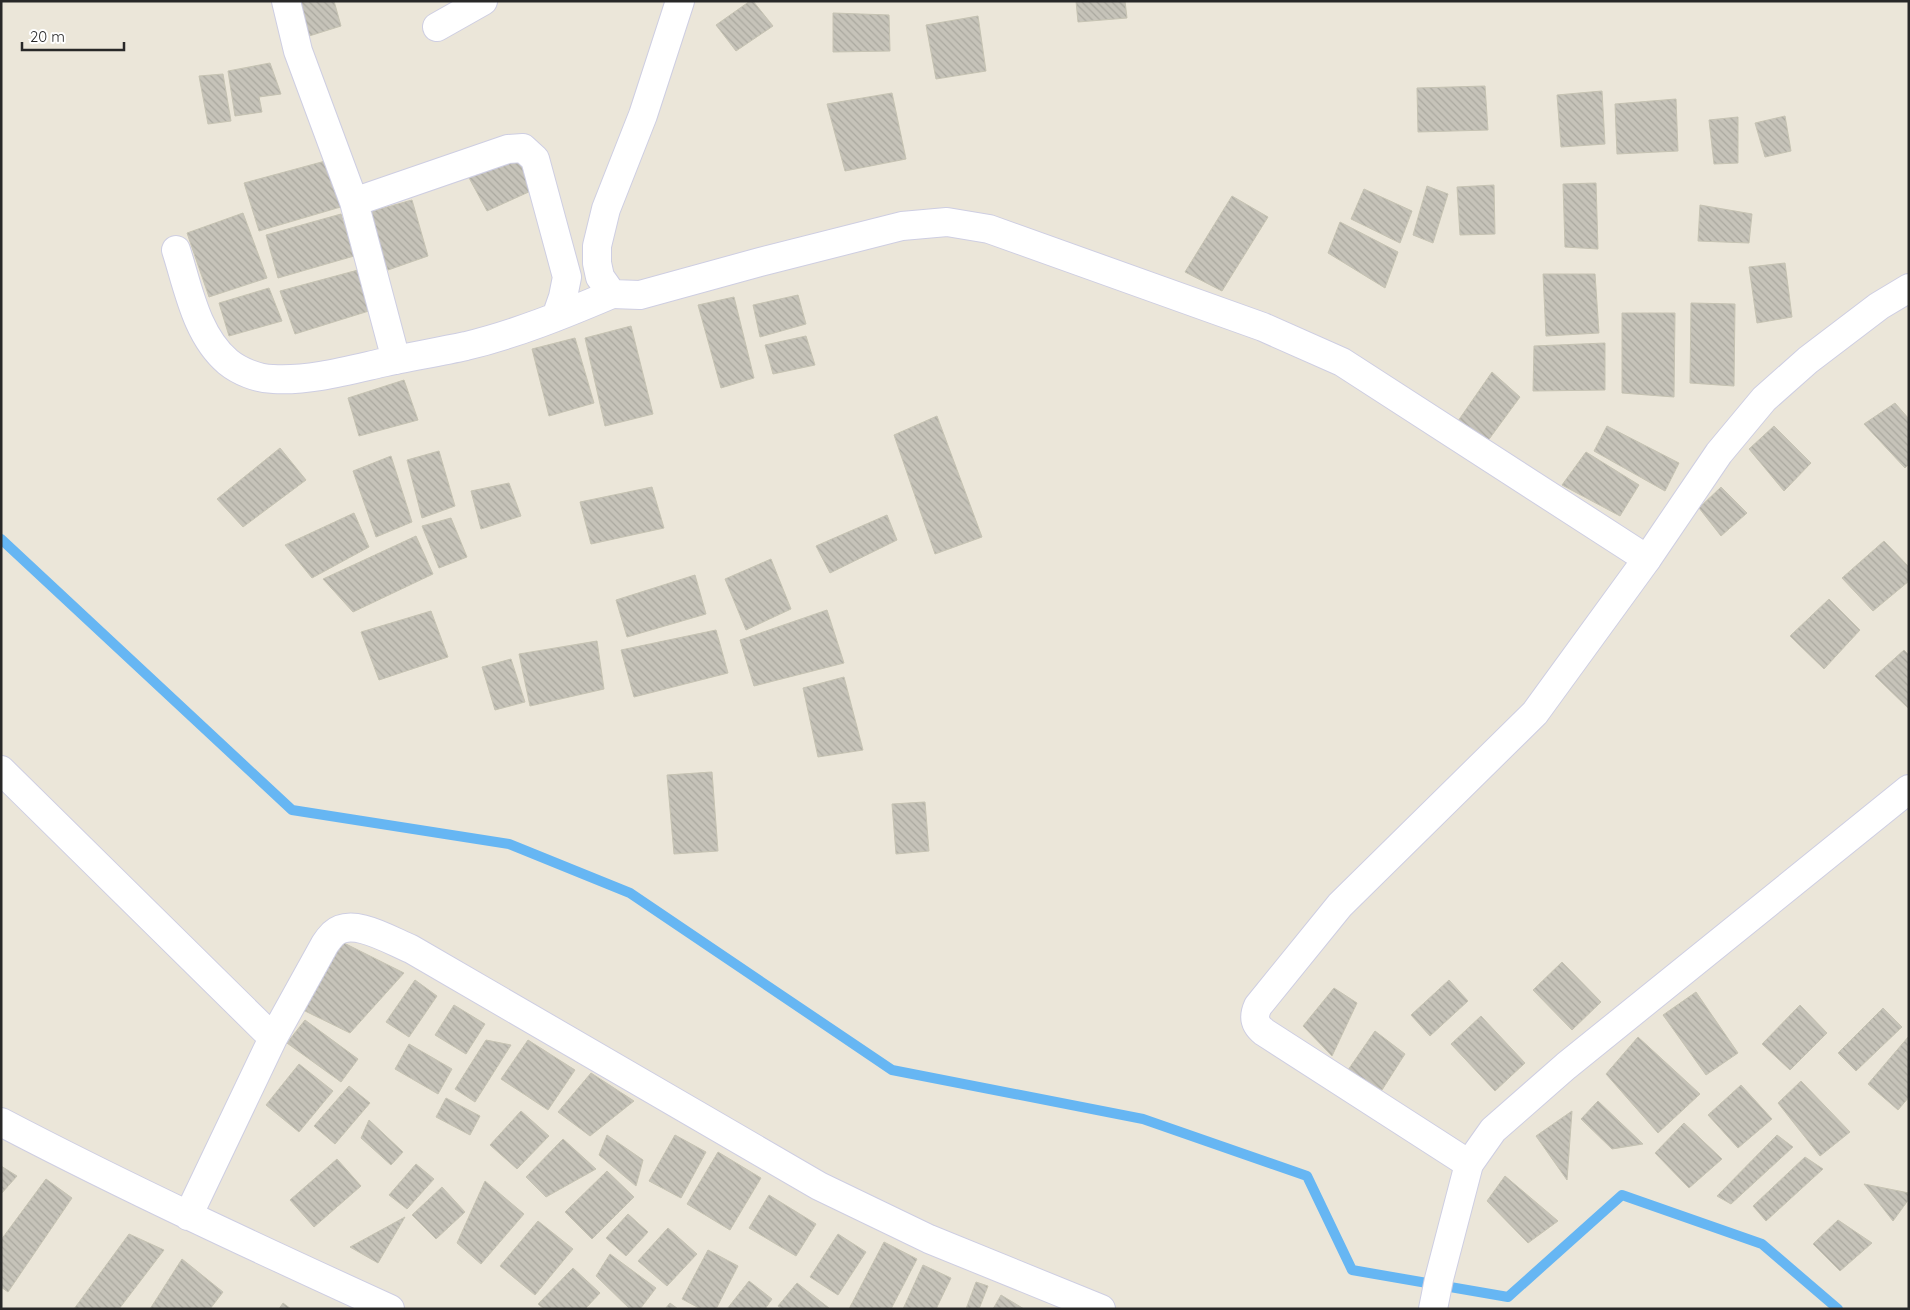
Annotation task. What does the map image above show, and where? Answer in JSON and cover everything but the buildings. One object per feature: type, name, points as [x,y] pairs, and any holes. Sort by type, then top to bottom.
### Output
[{"type":"street","points":[[286,1],[298,52],[354,202],[396,360]]},
{"type":"street","points":[[437,27],[484,1]]},
{"type":"street","points":[[612,294],[600,277],[597,263],[597,246],[606,209],[643,115],[680,1]]},
{"type":"street","points":[[354,202],[508,149],[523,148],[535,159],[567,277],[563,298],[556,317]]},
{"type":"street","points":[[176,250],[200,323],[212,345],[228,362],[250,374],[271,380],[300,378],[467,345],[556,317],[612,294],[640,295],[902,226],[947,222],[989,229],[1263,327],[1342,362],[1647,560]]},
{"type":"street","points":[[1470,1164],[1264,1032],[1255,1021],[1254,1014],[1258,1006],[1340,905],[1535,713],[1647,560],[1719,453],[1764,399],[1808,360],[1879,306],[1909,288]]},
{"type":"street","points":[[1,770],[273,1038]]},
{"type":"street","points":[[1433,1309],[1439,1279],[1470,1164],[1493,1130],[1528,1099],[1909,789]]},
{"type":"street","points":[[188,1216],[273,1038],[325,944],[333,934],[350,928],[367,930],[411,949],[819,1186],[929,1239],[1101,1309]]},
{"type":"street","points":[[1,1122],[188,1216],[390,1309]]},
{"type":"waterway","points":[[1,539],[292,810],[509,844],[630,893],[892,1070],[1143,1119],[1307,1176],[1352,1270],[1508,1297],[1622,1195],[1762,1244],[1838,1309]]}]
